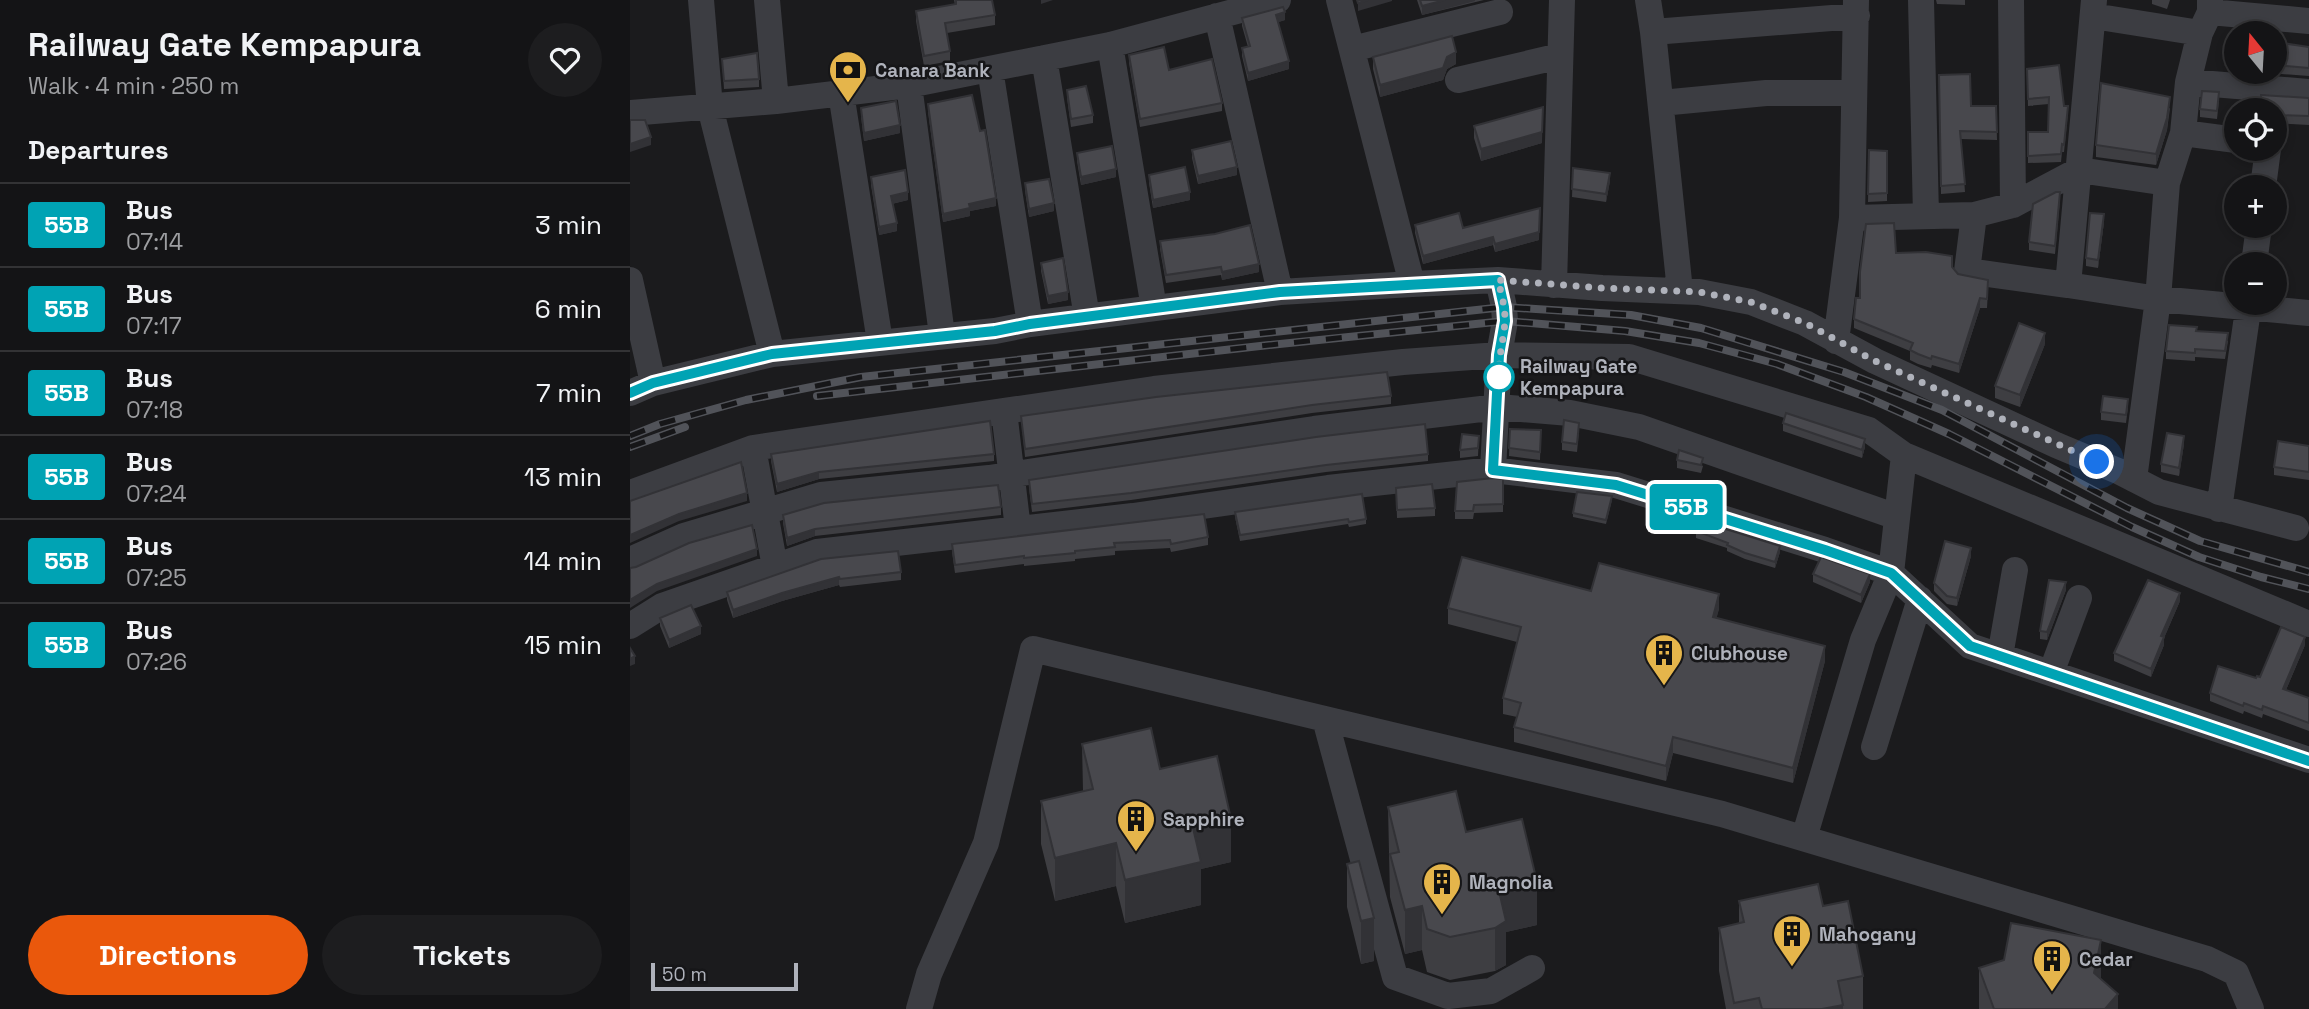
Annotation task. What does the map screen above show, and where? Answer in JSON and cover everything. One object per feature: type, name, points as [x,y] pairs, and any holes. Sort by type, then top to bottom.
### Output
[{"type":"street","points":[[701,0],[710,107],[772,354]]},
{"type":"street","points":[[767,0],[776,101]]},
{"type":"street","points":[[630,113],[776,101],[909,85],[1110,45],[1278,0]]},
{"type":"street","points":[[1339,0],[1412,284]]},
{"type":"street","points":[[1554,285],[1562,0]]},
{"type":"street","points":[[1648,0],[1680,291]]},
{"type":"street","points":[[1921,0],[1926,216]]},
{"type":"street","points":[[2011,0],[2013,205]]},
{"type":"street","points":[[1653,32],[1857,8],[1852,218],[1836,341]]},
{"type":"street","points":[[2068,285],[2093,8],[2309,21]]},
{"type":"street","points":[[1352,49],[1500,12]]},
{"type":"street","points":[[2134,480],[2158,299],[2167,183],[2183,133],[2188,82],[2207,15]]},
{"type":"street","points":[[1217,16],[1280,292]]},
{"type":"street","points":[[1110,45],[1154,308]]},
{"type":"street","points":[[1458,80],[1560,56]]},
{"type":"street","points":[[1044,58],[1087,317]]},
{"type":"street","points":[[990,69],[1030,324]]},
{"type":"street","points":[[2188,82],[2309,92]]},
{"type":"street","points":[[909,85],[942,335]]},
{"type":"street","points":[[841,93],[880,342]]},
{"type":"street","points":[[1661,103],[1766,93],[1853,93]]},
{"type":"street","points":[[2183,133],[2224,138]]},
{"type":"street","points":[[1852,218],[1974,215],[2013,205],[2079,170],[2167,183]]},
{"type":"street","points":[[1974,215],[1967,271],[2158,299],[2224,303]]},
{"type":"street","points":[[630,280],[641,388],[772,354],[995,331],[1030,324],[1280,292],[1498,280],[1699,292],[1751,302],[1805,323],[1836,341],[1930,386],[2159,492],[2296,528]]},
{"type":"street","points":[[1493,470],[1499,355],[1505,321],[1498,280]]},
{"type":"street","points":[[2287,310],[2309,313]]},
{"type":"street","points":[[2218,509],[2247,315]]},
{"type":"street","points":[[630,493],[753,448],[1154,389],[1403,362],[1499,355],[1629,357],[1869,430],[1904,454],[2309,624]]},
{"type":"street","points":[[630,560],[684,536],[821,495],[1012,474],[1314,429],[1498,407],[1570,413],[1639,427],[1897,517]]},
{"type":"street","points":[[1004,411],[1018,529]]},
{"type":"street","points":[[753,448],[775,567]]},
{"type":"street","points":[[1804,838],[1863,640],[1891,573],[1904,454]]},
{"type":"street","points":[[630,625],[662,606],[817,552],[1133,516],[1328,488],[1493,470],[1616,485],[1891,573],[1970,646],[2309,761]]},
{"type":"street","points":[[2000,656],[2015,570]]},
{"type":"street","points":[[2051,673],[2079,598]]},
{"type":"street","points":[[1874,747],[1920,599]]},
{"type":"street","points":[[919,1009],[929,974],[986,843],[1033,649],[1721,814],[1804,838],[2207,959],[2236,973],[2250,1009]]},
{"type":"street","points":[[1325,719],[1395,977],[1448,996],[1491,991],[1532,968]]},
{"type":"building","points":[[956,0],[992,0],[995,15],[945,23],[950,51],[924,56],[916,11],[956,4]]},
{"type":"building","points":[[1420,0],[1445,0],[1422,6]]},
{"type":"building","points":[[1283,7],[1285,12],[1276,15],[1289,61],[1248,73],[1242,48],[1250,46],[1242,18]]},
{"type":"building","points":[[1452,36],[1456,52],[1447,57],[1443,68],[1380,85],[1373,57]]},
{"type":"building","points":[[2287,44],[2309,47],[2309,68],[2287,66]]},
{"type":"building","points":[[1164,47],[1169,70],[1212,59],[1222,103],[1140,119],[1129,55]]},
{"type":"building","points":[[757,53],[759,79],[724,81],[722,59]]},
{"type":"building","points":[[2059,65],[2064,106],[2068,106],[2061,154],[2028,156],[2028,132],[2048,132],[2049,97],[2028,99],[2027,69]]},
{"type":"building","points":[[1970,74],[1971,106],[1996,106],[1997,132],[1960,131],[1965,184],[1941,186],[1939,75]]},
{"type":"building","points":[[2101,83],[2170,97],[2156,154],[2096,145]]},
{"type":"building","points":[[1086,86],[1093,115],[1071,119],[1067,90]]},
{"type":"building","points":[[2202,91],[2219,92],[2217,111],[2200,109]]},
{"type":"building","points":[[972,95],[980,131],[985,130],[996,198],[943,214],[928,104]]},
{"type":"building","points":[[2261,95],[2309,98],[2309,116],[2287,115],[2287,98],[2261,98]]},
{"type":"building","points":[[896,101],[900,125],[864,133],[861,108]]},
{"type":"building","points":[[1543,107],[1542,132],[1481,149],[1474,126]]},
{"type":"building","points":[[630,120],[645,120],[651,137],[630,144]]},
{"type":"building","points":[[1231,141],[1237,167],[1198,176],[1192,150]]},
{"type":"building","points":[[1112,146],[1116,169],[1081,177],[1077,153]]},
{"type":"building","points":[[1869,150],[1887,151],[1887,193],[1868,194]]},
{"type":"building","points":[[1185,167],[1190,192],[1153,200],[1149,175]]},
{"type":"building","points":[[1573,168],[1610,173],[1606,194],[1572,189]]},
{"type":"building","points":[[905,170],[908,192],[891,196],[897,223],[879,227],[871,177]]},
{"type":"building","points":[[1049,179],[1054,203],[1029,209],[1025,183]]},
{"type":"building","points":[[2060,192],[2055,246],[2029,242],[2033,204]]},
{"type":"building","points":[[1540,208],[1539,232],[1495,244],[1493,237],[1423,256],[1415,225],[1459,213],[1463,228]]},
{"type":"building","points":[[2090,213],[2104,214],[2098,260],[2086,258]]},
{"type":"building","points":[[1894,223],[1896,253],[1926,252],[1952,256],[1952,267],[1958,274],[1988,280],[1987,299],[1980,298],[1959,364],[1918,354],[1910,350],[1913,343],[1854,319],[1856,298],[1860,298],[1860,272],[1866,224]]},
{"type":"building","points":[[1250,225],[1259,264],[1222,272],[1221,267],[1166,275],[1160,241],[1215,234]]},
{"type":"building","points":[[1063,258],[1068,292],[1048,296],[1041,263]]},
{"type":"building","points":[[2019,323],[2045,333],[2020,395],[1995,386]]},
{"type":"building","points":[[2169,325],[2197,327],[2196,331],[2228,333],[2225,351],[2166,351]]},
{"type":"building","points":[[1387,372],[1391,396],[1312,405],[1025,449],[1021,416],[1156,397]]},
{"type":"building","points":[[2103,396],[2128,399],[2126,415],[2101,412]]},
{"type":"building","points":[[1786,413],[1865,439],[1862,450],[1783,423]]},
{"type":"building","points":[[1564,420],[1579,423],[1577,444],[1562,442]]},
{"type":"building","points":[[990,421],[994,454],[819,472],[777,484],[771,454]]},
{"type":"building","points":[[1425,424],[1428,454],[1032,504],[1029,480],[1316,437]]},
{"type":"building","points":[[1510,429],[1541,430],[1540,452],[1509,448]]},
{"type":"building","points":[[2167,433],[2184,436],[2179,468],[2161,464]]},
{"type":"building","points":[[1462,434],[1479,436],[1478,448],[1460,450]]},
{"type":"building","points":[[2278,441],[2309,446],[2309,472],[2274,467]]},
{"type":"building","points":[[1679,450],[1703,458],[1701,465],[1677,460]]},
{"type":"building","points":[[741,462],[747,493],[679,514],[630,535],[630,501]]},
{"type":"building","points":[[1503,479],[1503,504],[1474,505],[1473,511],[1455,511],[1457,482]]},
{"type":"building","points":[[1432,484],[1435,508],[1397,510],[1396,488]]},
{"type":"building","points":[[998,485],[1001,507],[815,529],[787,538],[783,515],[824,503]]},
{"type":"building","points":[[1577,492],[1612,496],[1606,520],[1573,513]]},
{"type":"building","points":[[1362,494],[1366,519],[1349,522],[1348,519],[1240,535],[1235,512]]},
{"type":"building","points":[[1204,514],[1208,537],[1171,544],[1170,540],[1114,543],[1115,547],[1075,553],[955,565],[952,544]]},
{"type":"building","points":[[1700,521],[1780,546],[1775,562],[1745,553],[1727,545],[1728,543],[1696,531]]},
{"type":"building","points":[[752,525],[757,549],[657,584],[630,600],[630,568],[689,543]]},
{"type":"building","points":[[1945,541],[1971,548],[1957,598],[1947,596],[1934,583]]},
{"type":"building","points":[[898,551],[901,572],[839,577],[733,610],[727,592],[821,559]]},
{"type":"building","name":"Clubhouse","points":[[1462,557],[1591,591],[1599,563],[1719,594],[1713,617],[1825,646],[1793,768],[1673,737],[1666,766],[1514,727],[1521,703],[1503,698],[1521,627],[1448,608]]},
{"type":"building","points":[[1821,557],[1870,574],[1861,595],[1813,574]]},
{"type":"building","points":[[2049,580],[2066,582],[2047,632],[2040,631]]},
{"type":"building","points":[[2148,580],[2180,593],[2161,636],[2164,637],[2151,669],[2114,653]]},
{"type":"building","points":[[691,605],[701,626],[669,640],[660,618]]},
{"type":"building","points":[[2281,627],[2305,637],[2283,689],[2309,698],[2309,723],[2263,706],[2262,710],[2244,703],[2243,706],[2210,693],[2218,666],[2260,677]]},
{"type":"building","points":[[1151,728],[1160,769],[1217,756],[1231,819],[1193,828],[1201,862],[1125,880],[1116,843],[1055,858],[1041,801],[1093,789],[1082,744]]},
{"type":"building","points":[[1456,791],[1466,832],[1522,819],[1537,882],[1499,891],[1506,921],[1495,928],[1450,937],[1427,929],[1422,906],[1405,910],[1390,854],[1399,852],[1388,807]]},
{"type":"building","points":[[1359,861],[1374,918],[1361,921],[1347,864]]},
{"type":"building","points":[[1818,884],[1823,906],[1848,901],[1863,976],[1838,981],[1843,1005],[1822,1009],[1762,1009],[1759,998],[1734,1003],[1719,928],[1744,922],[1739,901]]},
{"type":"building","points":[[2011,923],[2101,940],[2094,973],[2118,994],[2105,1009],[1994,1009],[1979,968],[2004,960]]},
{"type":"railway","points":[[630,436],[660,424],[746,400],[861,377],[1504,307],[1631,315],[1701,328],[1844,372],[1942,410],[2127,508],[2200,541],[2309,572]]},
{"type":"railway","points":[[817,396],[1505,321],[1625,331],[1699,343],[1777,364],[1866,397],[1949,434],[2132,527],[2199,557],[2309,589]]},
{"type":"railway","points":[[630,447],[685,427]]},
{"type":"bus line","name":"55B","points":[[630,393],[653,383],[772,354],[995,331],[1030,324],[1280,292],[1498,280],[1505,321],[1499,355],[1493,470],[1616,485],[1891,573],[1970,646],[2309,761]]},
{"type":"place","name":"Canara Bank","points":[[848,104]]},
{"type":"place","name":"Railway Gate Kempapura","points":[[1499,377]]},
{"type":"place","name":"Clubhouse","points":[[1664,687]]},
{"type":"place","name":"Sapphire","points":[[1136,853]]},
{"type":"place","name":"Magnolia","points":[[1442,916]]},
{"type":"place","name":"Mahogany","points":[[1792,968]]},
{"type":"place","name":"Cedar","points":[[2052,993]]},
{"type":"route","points":[[1499,377],[1499,355],[1505,321],[1498,280],[1699,292],[1751,302],[1805,323],[1875,361],[2097,462]]}]
